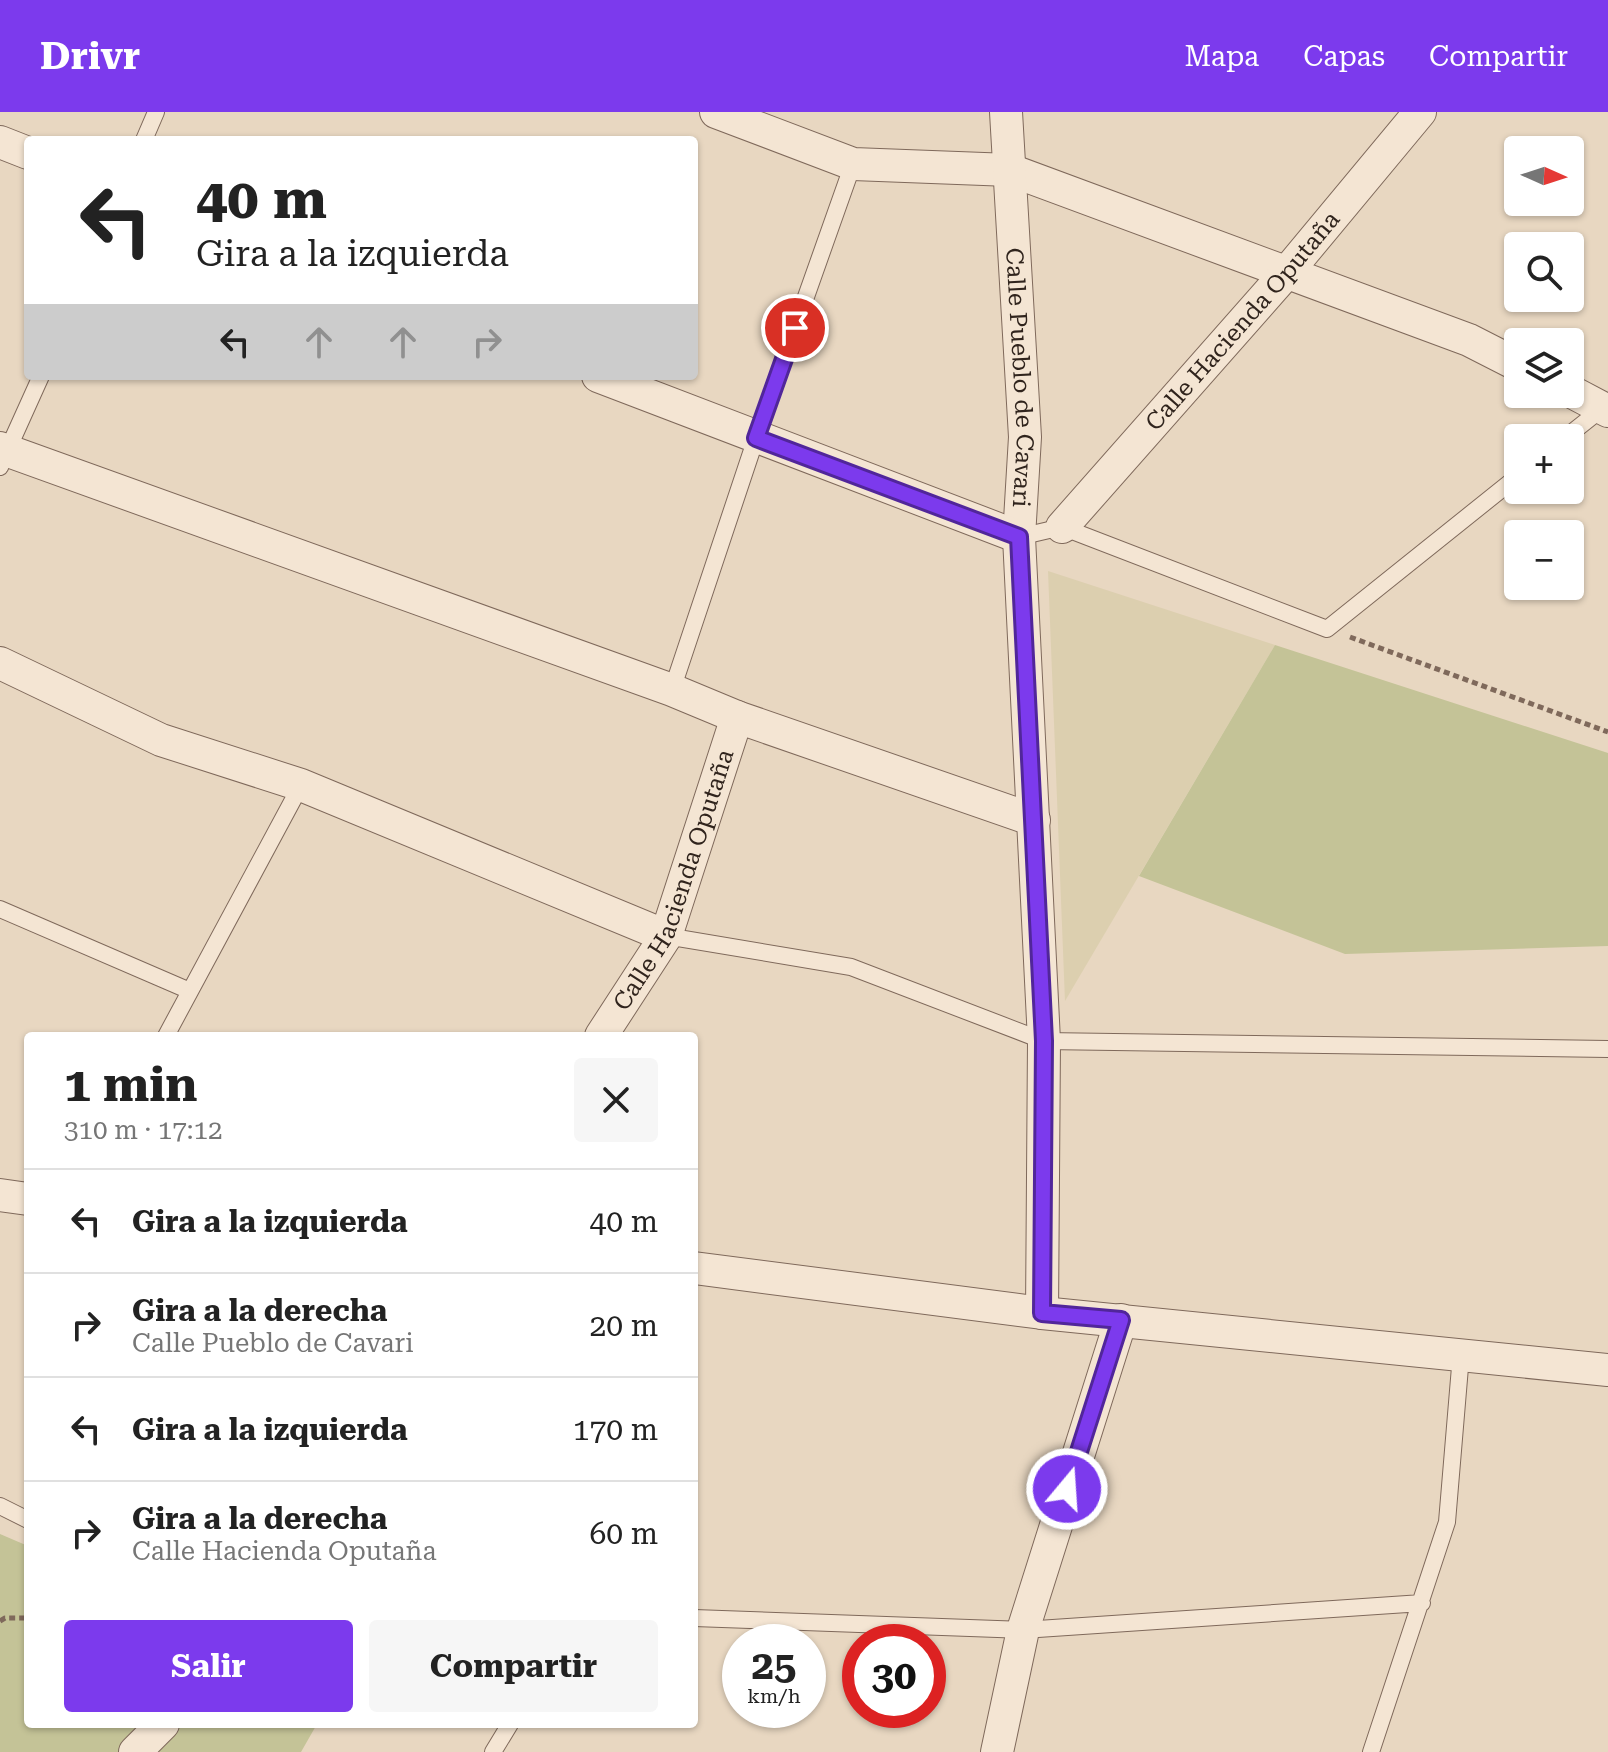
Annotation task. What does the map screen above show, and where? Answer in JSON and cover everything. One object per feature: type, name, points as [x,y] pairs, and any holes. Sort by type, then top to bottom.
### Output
[{"type":"street","points":[[716,112],[853,164],[1010,170],[1469,340],[1504,358]]},
{"type":"street","name":"Calle Pueblo de Cavari","points":[[1006,112],[1025,437],[1019,537],[1044,1041],[1042,1313]]},
{"type":"street","name":"Calle Hacienda Oputaña","points":[[1062,527],[1287,272],[1420,112]]},
{"type":"street","points":[[0,142],[24,151]]},
{"type":"street","points":[[608,380],[1019,537]]},
{"type":"street","points":[[1584,398],[1606,408]]},
{"type":"street","points":[[3,455],[1034,820]]},
{"type":"street","points":[[0,663],[161,740],[301,785],[666,936]]},
{"type":"street","name":"Calle Hacienda Oputaña","points":[[604,1032],[666,936],[737,717]]},
{"type":"street","points":[[0,1195],[24,1198]]},
{"type":"street","points":[[698,1269],[1042,1313],[1608,1370]]},
{"type":"street","points":[[997,1752],[1023,1630],[1121,1320]]},
{"type":"street","points":[[135,1752],[159,1728]]},
{"type":"lane","points":[[146,136],[156,112]]},
{"type":"lane","points":[[672,690],[756,438],[853,164]]},
{"type":"lane","points":[[3,455],[39,380]]},
{"type":"lane","points":[[1584,424],[1606,408]]},
{"type":"lane","points":[[1019,537],[1062,527],[1327,629],[1504,487]]},
{"type":"lane","points":[[168,1032],[301,785]]},
{"type":"lane","points":[[0,909],[190,991]]},
{"type":"lane","points":[[666,936],[851,967],[1044,1041],[1608,1049]]},
{"type":"lane","points":[[1371,1752],[1447,1522],[1461,1355]]},
{"type":"lane","points":[[0,1506],[24,1518]]},
{"type":"lane","points":[[698,1618],[1023,1630],[1422,1603]]},
{"type":"lane","points":[[493,1752],[508,1728]]},
{"type":"path","points":[[1327,629],[1608,732]]},
{"type":"path","points":[[0,1621],[24,1618]]},
{"type":"shaded area","points":[[1048,571],[1275,645],[1065,1001]]},
{"type":"green space","points":[[1275,645],[1608,753],[1608,946],[1345,954],[1139,876]]},
{"type":"green space","points":[[0,1534],[24,1544],[24,1728],[315,1728],[301,1752],[0,1752]]},
{"type":"route","points":[[795,328],[756,438],[1019,537],[1044,1041],[1042,1313],[1121,1320],[1067,1489]]}]
